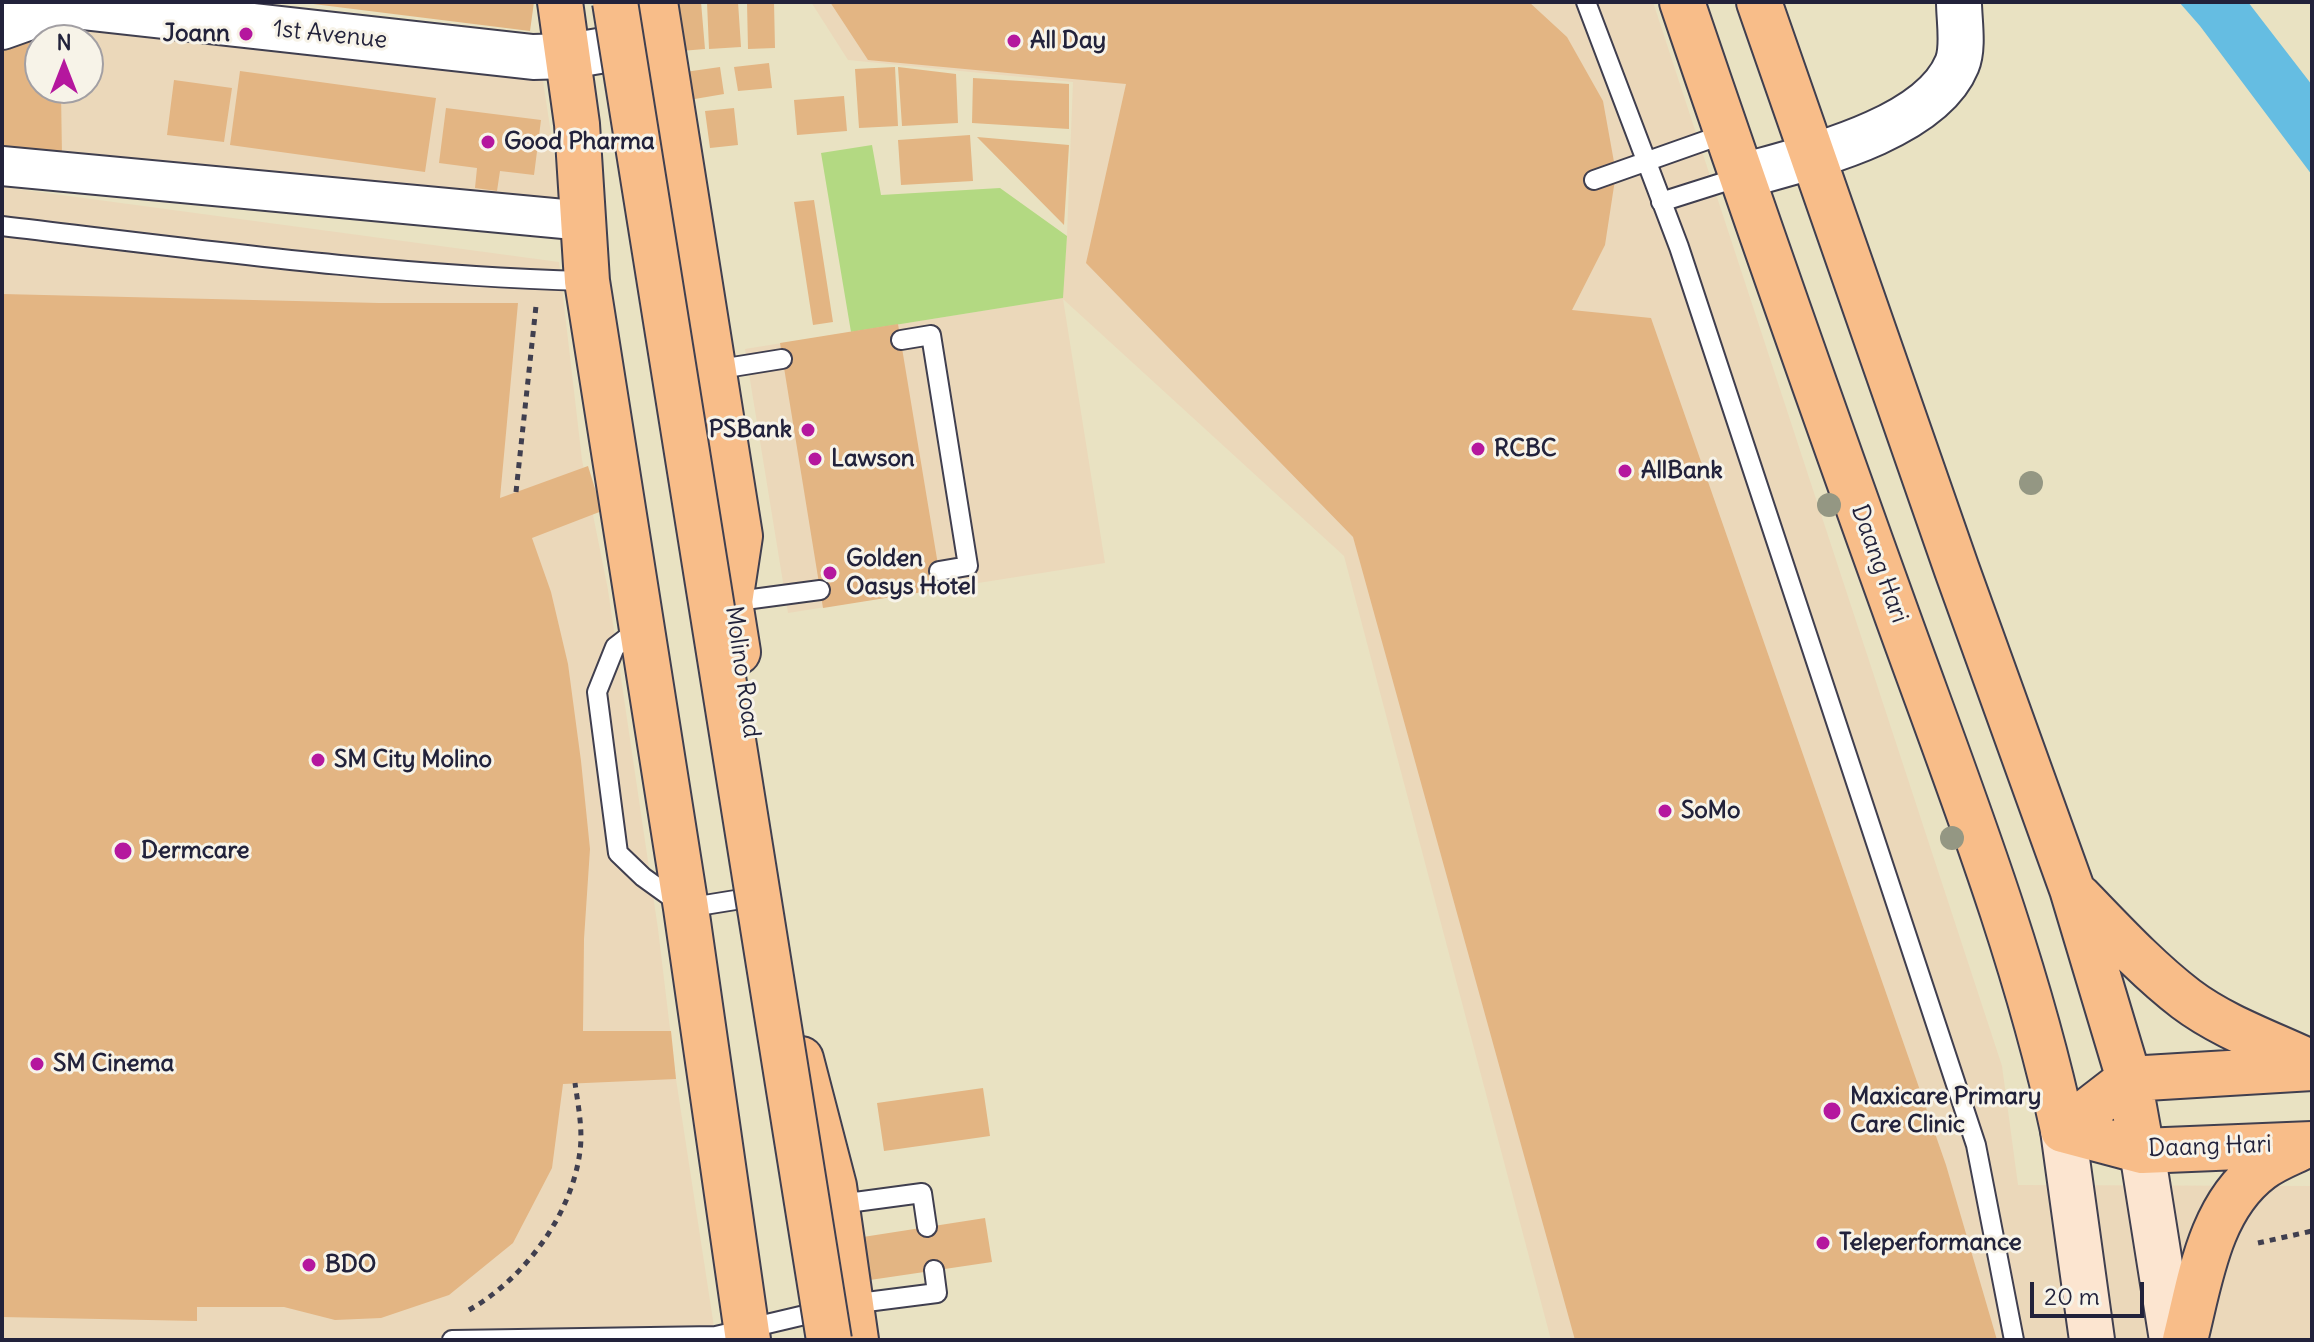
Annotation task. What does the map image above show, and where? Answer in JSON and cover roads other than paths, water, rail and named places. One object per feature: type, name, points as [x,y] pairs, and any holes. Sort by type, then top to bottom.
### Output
[{"type":"main road","points":[[560,2],[569,56],[585,221],[587,281],[643,625],[748,1335]]},
{"type":"main road","name":"Molino Road","points":[[588,2],[801,1340]]},
{"type":"main road","name":"Molino Road","points":[[615,2],[845,1328]]},
{"type":"main road","name":"Daang Hari","points":[[1682,2],[1820,402],[2001,904],[2045,1049],[2063,1130],[2142,1151],[2309,1144]]},
{"type":"main road","points":[[1759,2],[2072,889],[2129,1079],[2172,1340]]},
{"type":"main road","name":"Molino Road","points":[[658,21],[740,536],[730,602],[802,1066],[834,1186],[845,1328]]},
{"type":"main road","points":[[2072,889],[2136,956],[2187,1000],[2312,1066]]},
{"type":"main road","points":[[2092,1340],[2063,1130],[2129,1079],[2312,1066]]},
{"type":"main road","points":[[2185,1340],[2211,1238],[2236,1195],[2261,1169],[2309,1144]]},
{"type":"street","points":[[1743,176],[1813,156],[1876,132],[1929,103],[1948,83],[1959,60],[1959,2]]},
{"type":"street","name":"1st Avenue","points":[[2,27],[64,5],[533,57],[569,56],[658,21]]},
{"type":"street","points":[[1727,133],[1813,156]]},
{"type":"street","points":[[2,166],[585,221]]},
{"type":"lane","points":[[1586,2],[1679,247],[1976,1145],[2014,1340]]},
{"type":"lane","points":[[1594,180],[1727,133]]},
{"type":"lane","points":[[1661,202],[1743,176]]},
{"type":"lane","points":[[2,226],[330,264],[587,281]]},
{"type":"lane","points":[[901,340],[931,335],[968,566],[939,571]]},
{"type":"lane","points":[[712,370],[782,359]]},
{"type":"lane","points":[[730,602],[820,590]]},
{"type":"lane","points":[[643,625],[615,647],[597,692],[618,853],[643,877],[686,908],[774,894]]},
{"type":"lane","points":[[834,1186],[855,1202],[922,1193],[927,1227]]},
{"type":"lane","points":[[452,1340],[716,1336],[845,1328],[937,1293],[934,1270]]},
{"type":"water","points":[[2179,2],[2248,2],[2312,85],[2312,175],[2200,26]]},
{"type":"place","name":"Joann","points":[[246,34]]},
{"type":"place","name":"All Day","points":[[1014,41]]},
{"type":"place","name":"Good Pharma","points":[[488,142]]},
{"type":"place","name":"PSBank","points":[[808,430]]},
{"type":"place","name":"RCBC","points":[[1478,449]]},
{"type":"place","name":"Lawson","points":[[815,459]]},
{"type":"place","name":"AllBank","points":[[1625,471]]},
{"type":"place","name":"Golden Oasys Hotel","points":[[830,573]]},
{"type":"place","name":"SM City Molino","points":[[318,760]]},
{"type":"place","name":"SoMo","points":[[1665,811]]},
{"type":"place","name":"Dermcare","points":[[123,851]]},
{"type":"place","name":"SM Cinema","points":[[37,1064]]},
{"type":"place","name":"Maxicare Primary Care Clinic","points":[[1832,1111]]},
{"type":"place","name":"Teleperformance","points":[[1823,1243]]},
{"type":"place","name":"BDO","points":[[309,1265]]}]
